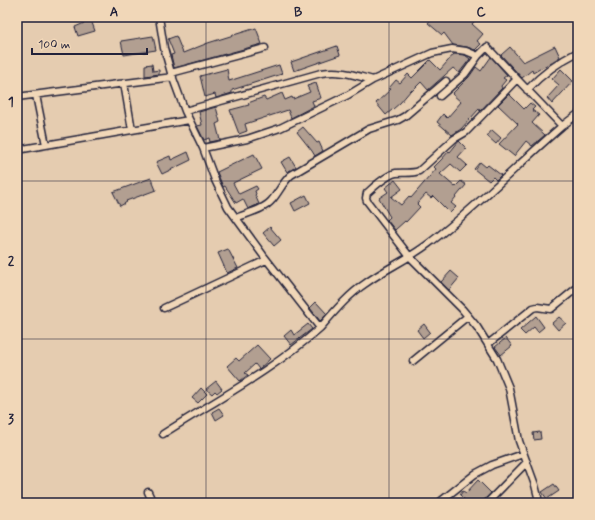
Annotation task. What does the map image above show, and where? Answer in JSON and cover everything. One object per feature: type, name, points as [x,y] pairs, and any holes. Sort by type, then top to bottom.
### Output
[{"type":"street","points":[[159,17],[164,48],[172,75],[215,180],[228,207],[266,260],[320,328]]},
{"type":"street","points":[[17,97],[172,75],[265,48]]},
{"type":"street","points":[[440,96],[465,74],[478,56],[487,48],[562,126]]},
{"type":"street","points":[[203,148],[247,139],[280,128],[348,95],[373,80],[432,53],[452,49],[466,51],[478,56]]},
{"type":"street","points":[[527,90],[541,75],[553,66],[578,52]]},
{"type":"street","points":[[186,111],[321,73],[335,71],[349,73],[373,80]]},
{"type":"street","points":[[518,79],[466,132],[454,139],[419,171],[414,173],[398,173],[391,175],[367,193],[366,198],[410,258],[468,316],[498,359],[509,388],[519,441],[536,485],[538,503]]},
{"type":"street","points":[[236,218],[264,207],[271,201],[285,180],[291,175],[369,129],[401,118],[446,81]]},
{"type":"street","points":[[124,83],[132,130]]},
{"type":"street","points":[[36,95],[46,145]]},
{"type":"street","points":[[163,434],[279,361],[299,346],[320,328],[342,303],[364,284],[385,270],[410,258],[453,225],[526,157],[578,114]]},
{"type":"street","points":[[17,150],[190,120]]},
{"type":"street","points":[[164,308],[266,260]]},
{"type":"street","points":[[488,344],[533,308],[537,307],[551,309],[578,287]]},
{"type":"street","points":[[413,361],[468,316]]},
{"type":"street","points":[[441,501],[475,474],[492,465],[523,454]]},
{"type":"street","points":[[487,503],[527,462]]},
{"type":"street","points":[[148,492],[153,503]]},
{"type":"building","points":[[433,17],[478,17],[472,24],[483,34],[477,41],[481,44],[475,50],[453,45],[444,33],[442,35],[428,23]]},
{"type":"building","points":[[91,20],[95,31],[78,36],[75,27]]},
{"type":"building","points":[[256,28],[262,44],[174,68],[171,55],[174,54],[168,39],[176,36],[183,53],[208,43]]},
{"type":"building","points":[[153,36],[156,50],[124,55],[121,41]]},
{"type":"building","points":[[337,46],[340,55],[294,71],[291,62]]},
{"type":"building","points":[[555,46],[560,57],[533,73],[532,70],[522,78],[501,55],[510,47],[523,62]]},
{"type":"building","points":[[454,54],[465,55],[470,59],[459,73],[453,68],[428,90],[421,82],[386,115],[376,103],[391,89],[389,88],[396,80],[400,83],[408,74],[412,78],[430,60],[440,70]]},
{"type":"building","points":[[491,57],[507,75],[503,78],[506,80],[501,86],[502,88],[480,111],[479,109],[461,129],[452,135],[437,122],[443,114],[447,118],[461,102],[452,94],[469,77],[476,67],[481,71]]},
{"type":"building","points":[[152,64],[153,71],[159,70],[159,74],[145,76],[145,65]]},
{"type":"building","points":[[279,65],[282,74],[232,90],[232,93],[216,98],[215,94],[205,97],[200,76],[227,69],[229,81]]},
{"type":"building","points":[[561,69],[573,81],[552,104],[547,98],[559,85],[552,79]]},
{"type":"building","points":[[316,83],[321,98],[312,101],[314,106],[291,118],[288,110],[245,124],[247,131],[239,134],[230,110],[249,105],[248,103],[264,97],[266,100],[282,93],[285,100],[292,97],[293,99],[310,92],[307,86]]},
{"type":"building","points":[[509,94],[524,109],[530,103],[535,107],[532,110],[539,115],[532,123],[545,135],[532,146],[526,141],[514,156],[499,144],[518,124],[498,105]]},
{"type":"building","points":[[216,107],[220,122],[216,124],[220,140],[210,142],[209,138],[204,140],[197,126],[202,125],[199,112]]},
{"type":"building","points":[[303,127],[317,143],[319,142],[323,151],[315,156],[297,132]]},
{"type":"building","points":[[492,130],[501,138],[496,144],[487,136]]},
{"type":"building","points":[[459,141],[466,148],[458,157],[467,165],[460,172],[451,164],[440,174],[455,187],[461,181],[466,185],[451,203],[456,207],[450,213],[433,196],[431,198],[426,194],[417,204],[420,207],[406,222],[405,221],[395,230],[387,220],[390,217],[379,198],[388,192],[385,188],[395,180],[402,189],[391,197],[401,205],[409,196],[411,198],[436,169],[434,167]]},
{"type":"building","points":[[188,152],[191,160],[162,174],[156,162],[170,156],[171,160]]},
{"type":"building","points":[[254,154],[262,169],[233,183],[239,194],[256,186],[258,189],[255,191],[255,195],[259,204],[248,209],[243,199],[236,203],[225,186],[223,187],[217,172]]},
{"type":"building","points":[[290,157],[296,167],[287,172],[281,162]]},
{"type":"building","points":[[480,162],[486,167],[488,165],[501,175],[496,180],[493,177],[489,181],[474,169]]},
{"type":"building","points":[[151,178],[156,190],[126,201],[127,202],[120,206],[113,192]]},
{"type":"building","points":[[306,195],[310,203],[295,211],[291,203]]},
{"type":"building","points":[[270,227],[281,240],[274,246],[263,233]]},
{"type":"building","points":[[228,249],[238,268],[227,273],[218,253]]},
{"type":"building","points":[[451,271],[459,278],[449,290],[441,282]]},
{"type":"building","points":[[316,302],[327,314],[320,321],[310,308]]},
{"type":"building","points":[[536,316],[544,327],[538,332],[534,327],[525,335],[520,330]]},
{"type":"building","points":[[559,317],[566,323],[558,330],[552,323]]},
{"type":"building","points":[[308,324],[312,329],[291,345],[284,336],[291,330],[294,335]]},
{"type":"building","points":[[424,324],[430,332],[423,338],[417,330]]},
{"type":"building","points":[[506,338],[512,346],[501,355],[495,347]]},
{"type":"building","points":[[257,345],[270,359],[259,369],[255,364],[245,373],[248,375],[240,381],[227,366],[236,358],[239,361]]},
{"type":"building","points":[[216,381],[222,389],[217,393],[215,391],[212,394],[206,389]]},
{"type":"building","points":[[201,388],[207,394],[198,403],[192,398]]},
{"type":"building","points":[[219,408],[224,415],[216,420],[212,412]]},
{"type":"building","points":[[540,432],[541,439],[534,440],[533,433]]},
{"type":"building","points":[[478,480],[491,493],[483,503],[468,503],[460,495],[463,491],[466,493]]},
{"type":"building","points":[[554,484],[559,491],[547,499],[542,492]]}]
